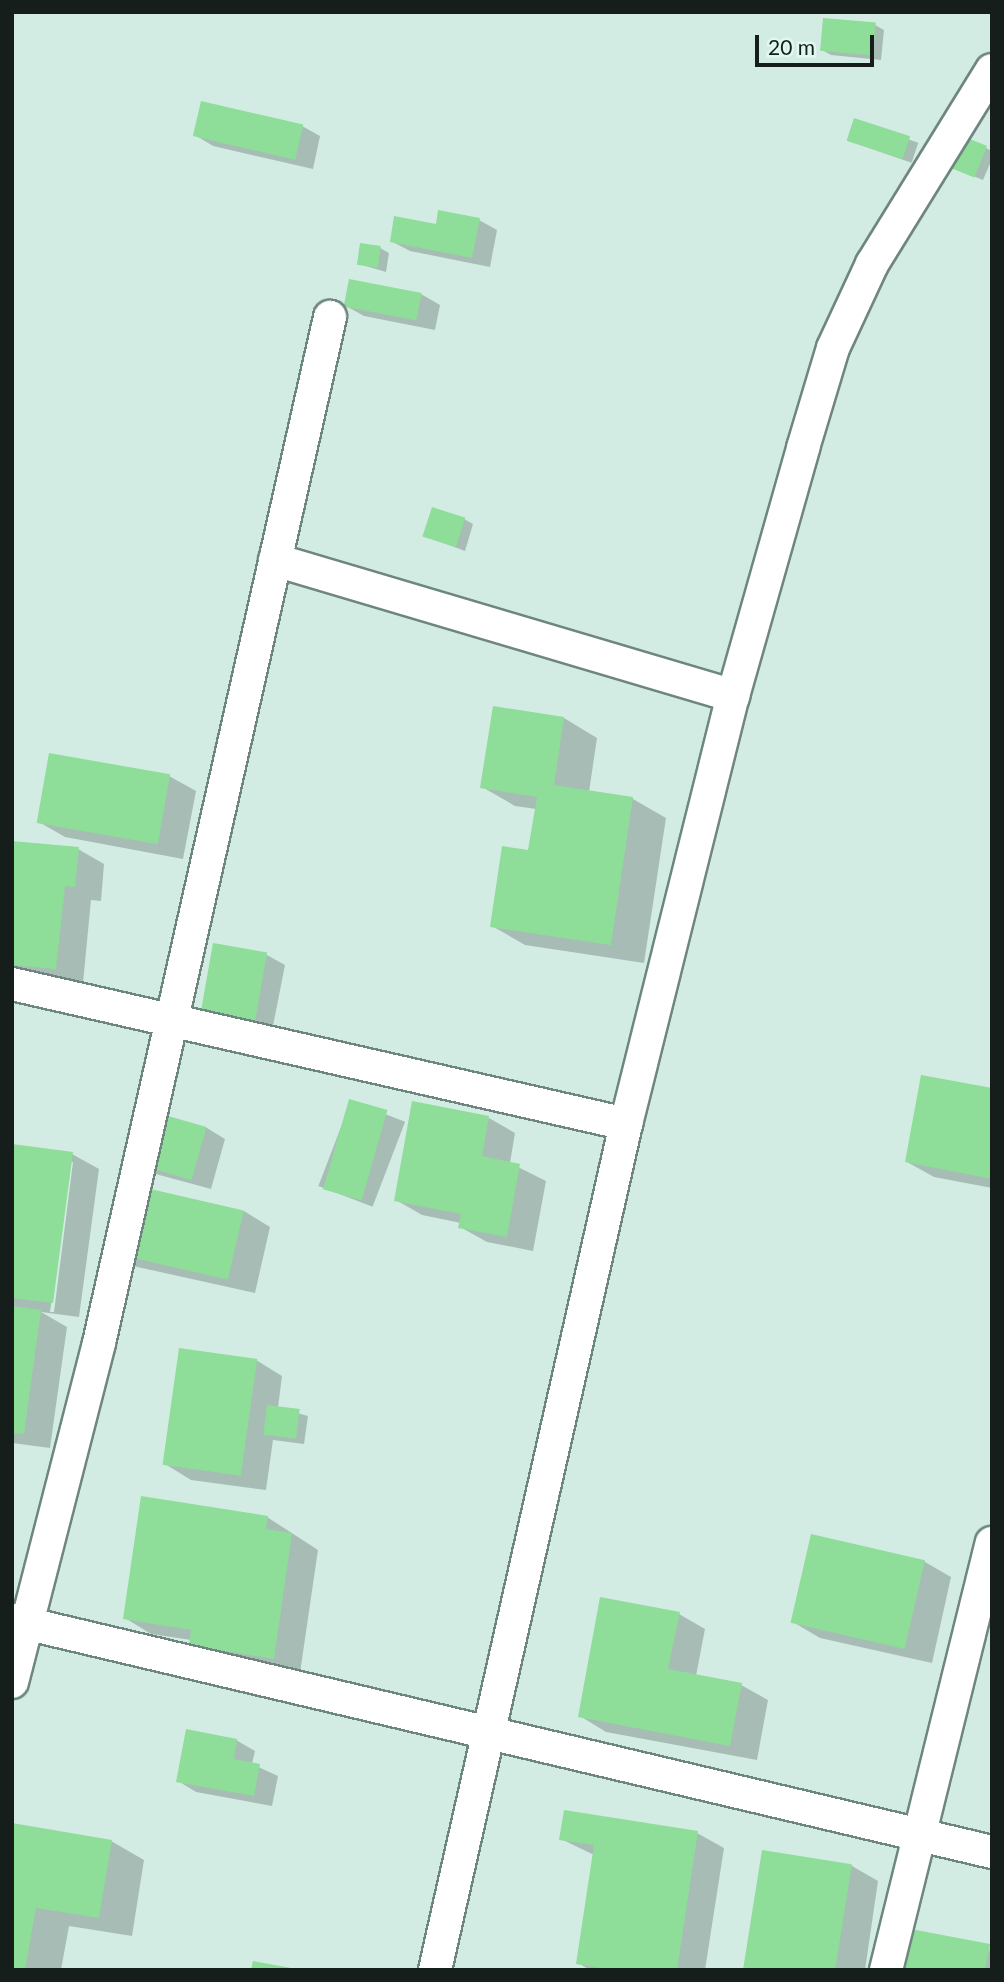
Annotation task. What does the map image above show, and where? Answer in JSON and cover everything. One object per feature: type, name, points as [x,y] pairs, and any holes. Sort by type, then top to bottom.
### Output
[{"type":"street","points":[[435,1970],[626,1124],[733,696],[833,348],[872,264],[992,69]]},
{"type":"street","points":[[12,1682],[20,1622],[99,1343],[330,317]]},
{"type":"street","points":[[275,560],[733,696]]},
{"type":"street","points":[[12,984],[173,1018],[626,1124]]},
{"type":"street","points":[[886,1970],[992,1543]]},
{"type":"street","points":[[20,1622],[992,1852]]},
{"type":"building","points":[[823,18],[876,23],[873,55],[820,51]]},
{"type":"building","points":[[201,101],[303,125],[295,160],[193,136]]},
{"type":"building","points":[[854,118],[910,136],[903,159],[847,141]]},
{"type":"building","points":[[950,131],[987,146],[974,178],[937,163]]},
{"type":"building","points":[[438,210],[480,218],[472,258],[390,242],[394,216],[436,224]]},
{"type":"building","points":[[360,243],[381,246],[378,268],[357,265]]},
{"type":"building","points":[[349,279],[422,293],[416,321],[344,306]]},
{"type":"building","points":[[432,507],[465,518],[456,547],[422,536]]},
{"type":"building","points":[[493,706],[564,717],[554,785],[633,797],[611,945],[490,927],[502,846],[528,850],[537,797],[480,788]]},
{"type":"building","points":[[49,753],[170,774],[158,844],[37,823]]},
{"type":"building","points":[[12,841],[79,847],[75,887],[65,886],[56,969],[12,965]]},
{"type":"building","points":[[213,943],[267,953],[254,1026],[200,1017]]},
{"type":"building","points":[[921,1075],[992,1088],[992,1179],[905,1162]]},
{"type":"building","points":[[349,1099],[387,1110],[362,1200],[323,1189]]},
{"type":"building","points":[[412,1101],[489,1116],[482,1156],[520,1164],[507,1237],[458,1228],[461,1214],[394,1201]]},
{"type":"building","points":[[147,1110],[207,1127],[191,1180],[132,1163]]},
{"type":"building","points":[[12,1144],[73,1152],[53,1303],[12,1298]]},
{"type":"building","points":[[120,1182],[244,1211],[228,1280],[104,1251]]},
{"type":"building","points":[[12,1306],[41,1310],[24,1434],[12,1433]]},
{"type":"building","points":[[179,1348],[257,1359],[241,1476],[163,1465]]},
{"type":"building","points":[[267,1405],[300,1409],[296,1439],[263,1435]]},
{"type":"building","points":[[141,1496],[268,1516],[266,1529],[292,1533],[274,1659],[189,1645],[191,1630],[123,1619]]},
{"type":"building","points":[[811,1534],[925,1560],[905,1649],[791,1623]]},
{"type":"building","points":[[600,1597],[680,1612],[668,1669],[742,1683],[730,1746],[578,1717]]},
{"type":"building","points":[[186,1729],[237,1739],[234,1759],[260,1764],[254,1796],[176,1782]]},
{"type":"building","points":[[564,1810],[698,1831],[677,1970],[615,1970],[576,1964],[594,1845],[559,1840]]},
{"type":"building","points":[[12,1823],[112,1840],[99,1918],[36,1908],[25,1970],[12,1970]]},
{"type":"building","points":[[762,1850],[852,1864],[835,1970],[743,1970]]},
{"type":"building","points":[[900,1927],[990,1944],[985,1970],[902,1970]]},
{"type":"building","points":[[253,1961],[291,1968],[291,1970],[251,1970]]}]
